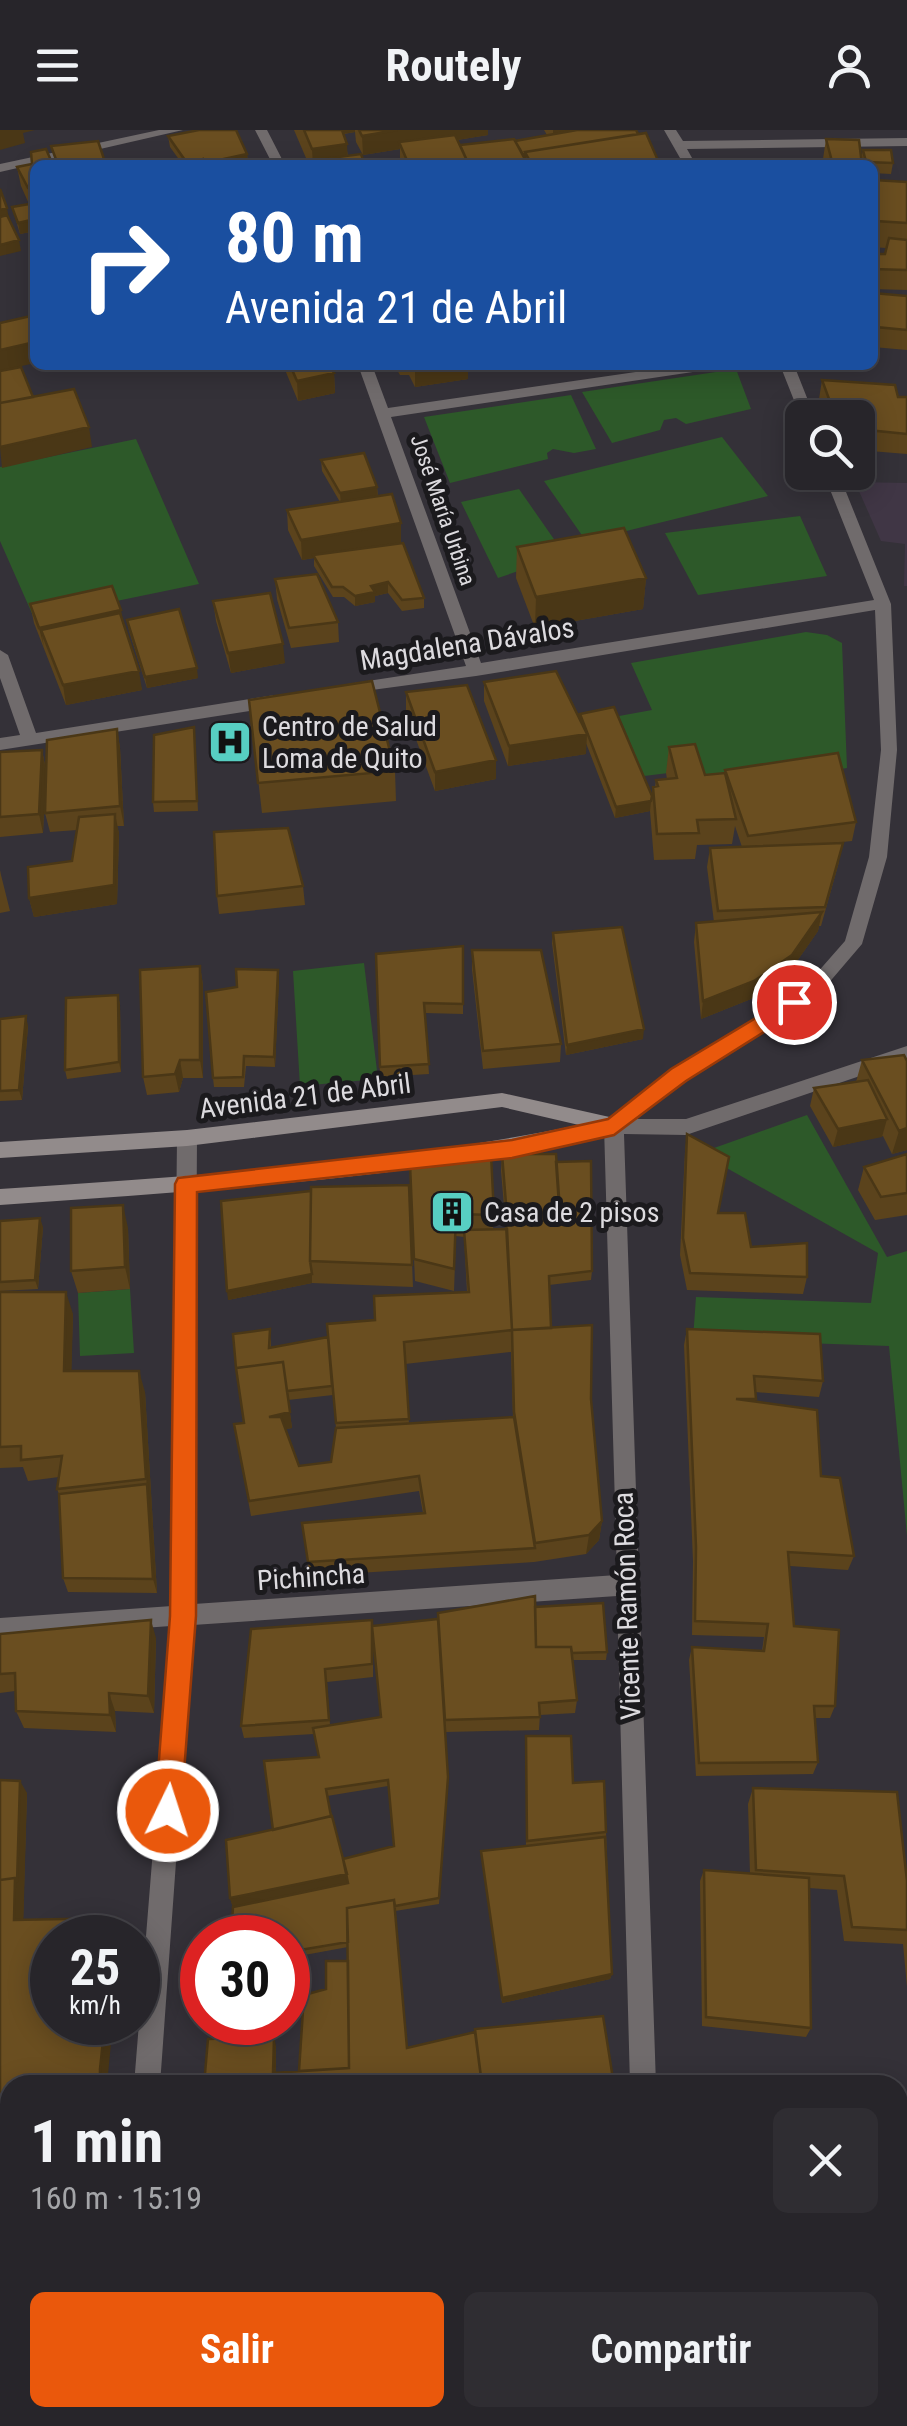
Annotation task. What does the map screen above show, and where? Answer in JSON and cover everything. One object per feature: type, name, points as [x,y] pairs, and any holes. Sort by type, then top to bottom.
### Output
[{"type":"main road","name":"Avenida 21 de Abril","points":[[0,1150],[187,1138],[502,1100],[614,1126]]},
{"type":"main road","name":"Avenida 21 de Abril","points":[[0,1197],[186,1184],[512,1149],[614,1126]]},
{"type":"street","points":[[37,160],[177,130]]},
{"type":"street","points":[[261,130],[277,160]]},
{"type":"street","points":[[670,130],[688,160]]},
{"type":"street","points":[[680,145],[907,142]]},
{"type":"street","points":[[0,168],[30,162]]},
{"type":"street","name":"José María Urbina","points":[[367,370],[476,670]]},
{"type":"street","points":[[385,412],[678,370]]},
{"type":"street","points":[[789,370],[801,400]]},
{"type":"street","points":[[614,1126],[679,1075],[788,1008],[815,987],[853,944],[878,857],[889,750],[883,604],[837,490]]},
{"type":"street","name":"Magdalena Dávalos","points":[[320,694],[883,604]]},
{"type":"street","points":[[0,655],[30,739]]},
{"type":"street","points":[[0,744],[301,698]]},
{"type":"street","name":"Avenida 21 de Abril","points":[[614,1126],[686,1127],[907,1053]]},
{"type":"street","name":"Vicente Ramón Roca","points":[[614,1126],[643,2075]]},
{"type":"street","points":[[148,2075],[183,1616],[187,1138]]},
{"type":"street","name":"Pichincha","points":[[0,1628],[625,1585]]},
{"type":"shaded area","points":[[875,482],[907,483],[907,586],[905,544],[881,541],[859,490],[875,490]]},
{"type":"green space","points":[[736,370],[751,409],[686,424],[676,418],[664,420],[660,430],[612,443],[582,392]]},
{"type":"green space","points":[[571,395],[596,449],[574,453],[553,449],[547,453],[548,459],[450,483],[424,417]]},
{"type":"green space","points":[[722,437],[768,496],[586,541],[544,481]]},
{"type":"green space","points":[[136,439],[199,584],[34,618],[0,541],[0,467]]},
{"type":"green space","points":[[519,489],[565,555],[498,578],[461,502]]},
{"type":"green space","points":[[800,516],[827,576],[698,595],[665,533]]},
{"type":"green space","points":[[806,632],[827,635],[842,643],[847,768],[704,791],[701,769],[644,776],[619,716],[652,710],[631,663]]},
{"type":"green space","points":[[364,963],[378,1079],[300,1086],[293,971]]},
{"type":"green space","points":[[807,1115],[887,1257],[907,1251],[907,1536],[889,1346],[693,1339],[696,1297],[871,1303],[878,1253],[700,1153]]},
{"type":"green space","points":[[130,1289],[134,1353],[80,1356],[78,1293]]},
{"type":"building","points":[[199,130],[236,130],[247,154],[219,160],[185,160],[168,136]]},
{"type":"building","points":[[304,130],[342,130],[347,144],[312,149]]},
{"type":"building","points":[[359,130],[397,130],[362,136]]},
{"type":"building","points":[[577,130],[636,130],[638,134],[525,152],[525,158],[515,141]]},
{"type":"building","points":[[646,133],[658,160],[529,160],[525,152]]},
{"type":"building","points":[[455,135],[467,160],[407,160],[399,142]]},
{"type":"building","points":[[514,139],[525,160],[467,160],[460,145]]},
{"type":"building","points":[[826,139],[859,140],[861,160],[832,160]]},
{"type":"building","points":[[98,141],[104,160],[56,160],[51,146]]},
{"type":"building","points":[[46,149],[51,160],[32,160],[31,152]]},
{"type":"building","points":[[863,150],[891,150],[893,163],[878,160],[866,160]]},
{"type":"building","points":[[361,154],[363,160],[315,160]]},
{"type":"building","points":[[30,164],[30,188],[28,188],[17,167]]},
{"type":"building","points":[[878,180],[907,182],[907,223],[878,221]]},
{"type":"building","points":[[0,189],[7,208],[0,210]]},
{"type":"building","points":[[30,204],[30,220],[18,223],[12,207]]},
{"type":"building","points":[[7,215],[19,240],[0,245],[0,217]]},
{"type":"building","points":[[889,238],[907,240],[907,270],[878,269],[878,254],[885,254]]},
{"type":"building","points":[[878,293],[907,296],[907,330],[878,327]]},
{"type":"building","points":[[30,316],[30,343],[0,350],[0,323]]},
{"type":"building","points":[[21,367],[33,397],[0,403],[0,371]]},
{"type":"building","points":[[292,370],[334,373],[297,381]]},
{"type":"building","points":[[822,380],[895,385],[898,397],[907,397],[907,434],[875,431],[875,400],[829,400]]},
{"type":"building","points":[[74,389],[89,427],[0,447],[0,403]]},
{"type":"building","points":[[364,453],[377,487],[340,493],[321,460]]},
{"type":"building","points":[[392,494],[401,523],[301,540],[287,510]]},
{"type":"building","points":[[624,528],[646,578],[536,597],[517,547]]},
{"type":"building","points":[[403,543],[424,598],[402,600],[388,582],[371,586],[375,592],[355,596],[343,587],[332,587],[313,555]]},
{"type":"building","points":[[317,574],[338,622],[289,628],[275,579]]},
{"type":"building","points":[[112,586],[121,610],[39,628],[30,604]]},
{"type":"building","points":[[270,593],[283,644],[228,653],[213,601]]},
{"type":"building","points":[[179,609],[197,668],[145,677],[127,620]]},
{"type":"building","points":[[120,613],[139,671],[63,685],[41,630]]},
{"type":"building","points":[[556,671],[587,734],[509,746],[484,682]]},
{"type":"building","points":[[372,681],[395,771],[258,783],[249,700]]},
{"type":"building","points":[[467,685],[496,760],[435,772],[406,692]]},
{"type":"building","points":[[614,707],[651,801],[616,807],[580,714]]},
{"type":"building","points":[[194,727],[197,801],[153,802],[154,735]]},
{"type":"building","points":[[117,729],[120,806],[45,813],[47,740]]},
{"type":"building","points":[[695,744],[705,775],[725,773],[736,819],[697,820],[699,833],[657,834],[653,787],[658,786],[656,780],[677,778],[669,747]]},
{"type":"building","points":[[42,750],[39,814],[0,817],[0,752]]},
{"type":"building","points":[[838,753],[856,822],[748,836],[725,770]]},
{"type":"building","points":[[115,814],[114,885],[29,898],[28,867],[72,861],[79,817]]},
{"type":"building","points":[[288,828],[303,886],[217,896],[214,832]]},
{"type":"building","points":[[843,843],[825,907],[718,911],[710,848]]},
{"type":"building","points":[[822,912],[792,955],[754,981],[703,1001],[696,923]]},
{"type":"building","points":[[622,927],[644,1029],[567,1045],[553,933]]},
{"type":"building","points":[[463,946],[463,1004],[424,1003],[429,1064],[380,1067],[376,954]]},
{"type":"building","points":[[472,950],[541,950],[561,1044],[483,1051]]},
{"type":"building","points":[[200,966],[200,1060],[180,1060],[175,1074],[143,1077],[140,970]]},
{"type":"building","points":[[236,969],[278,970],[274,1057],[244,1056],[243,1077],[213,1078],[206,992],[237,987]]},
{"type":"building","points":[[118,995],[119,1062],[65,1070],[66,998]]},
{"type":"building","points":[[26,1016],[19,1090],[0,1091],[0,1019]]},
{"type":"building","points":[[904,1055],[907,1128],[899,1131],[862,1060]]},
{"type":"building","points":[[868,1080],[887,1119],[838,1129],[814,1088]]},
{"type":"building","points":[[687,1134],[729,1157],[718,1213],[745,1213],[751,1247],[807,1243],[807,1277],[690,1273],[683,1238]]},
{"type":"building","name":"Casa de 2 pisos","points":[[491,1154],[494,1215],[456,1214],[454,1269],[414,1259],[410,1164]]},
{"type":"building","points":[[502,1154],[556,1154],[560,1211],[507,1216]]},
{"type":"building","points":[[907,1154],[907,1193],[881,1197],[864,1167]]},
{"type":"building","points":[[591,1161],[592,1271],[549,1276],[551,1328],[512,1330],[506,1224],[560,1219],[556,1162]]},
{"type":"building","points":[[409,1185],[412,1265],[310,1261],[311,1187]]},
{"type":"building","points":[[311,1191],[312,1274],[227,1291],[221,1201]]},
{"type":"building","points":[[123,1205],[125,1267],[71,1271],[71,1208]]},
{"type":"building","points":[[40,1218],[35,1280],[0,1282],[0,1221]]},
{"type":"building","points":[[507,1229],[512,1330],[404,1342],[409,1419],[336,1423],[327,1324],[375,1320],[374,1296],[469,1292],[464,1230]]},
{"type":"building","points":[[0,1292],[66,1292],[64,1371],[139,1371],[146,1479],[57,1489],[62,1456],[21,1460],[21,1446],[0,1447]]},
{"type":"building","points":[[592,1325],[591,1399],[602,1521],[589,1535],[535,1543],[514,1412],[512,1330]]},
{"type":"building","points":[[270,1329],[269,1348],[328,1337],[332,1386],[287,1391],[283,1362],[236,1368],[233,1334]]},
{"type":"building","points":[[687,1329],[820,1334],[823,1381],[754,1376],[756,1399],[736,1399],[817,1410],[821,1476],[840,1478],[854,1556],[788,1552],[794,1626],[839,1630],[835,1706],[814,1706],[818,1762],[699,1763],[692,1647],[764,1651],[768,1624],[695,1621],[696,1547]]},
{"type":"building","points":[[283,1362],[290,1412],[269,1417],[281,1417],[299,1466],[331,1462],[336,1428],[514,1417],[535,1548],[308,1562],[302,1523],[425,1513],[419,1476],[249,1501],[234,1424],[244,1423],[236,1368]]},
{"type":"building","points":[[147,1484],[153,1579],[63,1578],[59,1494]]},
{"type":"building","points":[[535,1596],[536,1647],[571,1647],[577,1700],[539,1703],[540,1717],[445,1720],[438,1613]]},
{"type":"building","points":[[603,1603],[607,1652],[572,1653],[571,1647],[536,1647],[535,1607]]},
{"type":"building","points":[[438,1619],[448,1777],[439,1898],[395,1906],[394,1900],[347,1908],[348,1942],[310,1948],[310,1915],[232,1915],[233,1907],[348,1883],[343,1859],[394,1846],[388,1780],[326,1789],[331,1816],[273,1830],[264,1761],[319,1757],[313,1728],[381,1717],[372,1626]]},
{"type":"building","points":[[151,1620],[148,1696],[109,1693],[110,1715],[16,1711],[15,1673],[0,1674],[0,1634]]},
{"type":"building","points":[[372,1620],[372,1664],[325,1669],[329,1720],[241,1726],[251,1629]]},
{"type":"building","points":[[526,1736],[571,1736],[573,1783],[604,1781],[606,1832],[527,1841]]},
{"type":"building","points":[[0,1780],[20,1781],[17,1882],[15,1878],[0,1880]]},
{"type":"building","points":[[753,1788],[897,1792],[907,1881],[907,1930],[852,1927],[844,1876],[756,1870]]},
{"type":"building","points":[[332,1816],[347,1874],[230,1898],[226,1840]]},
{"type":"building","points":[[605,1837],[612,1974],[502,1998],[481,1851]]},
{"type":"building","points":[[704,1870],[809,1878],[811,2028],[706,2017]]},
{"type":"building","points":[[15,1878],[14,1920],[30,1920],[30,2045],[103,2045],[100,2075],[0,2075],[0,1880]]},
{"type":"building","points":[[394,1900],[407,2048],[475,2032],[481,2075],[205,2075],[207,2045],[274,2045],[273,2073],[349,2068],[347,1908]]},
{"type":"building","points":[[326,1961],[348,1961],[349,2068],[299,2071],[301,2045],[310,2045],[310,1993],[326,1989]]},
{"type":"building","points":[[603,2016],[612,2075],[481,2075],[475,2029]]},
{"type":"place","name":"Centro de Salud Loma de Quito","points":[[230,742]]},
{"type":"place","name":"Casa de 2 pisos","points":[[452,1212]]},
{"type":"route","points":[[168,1811],[183,1616],[186,1184],[512,1149],[614,1126],[679,1075],[794,1002]]}]
